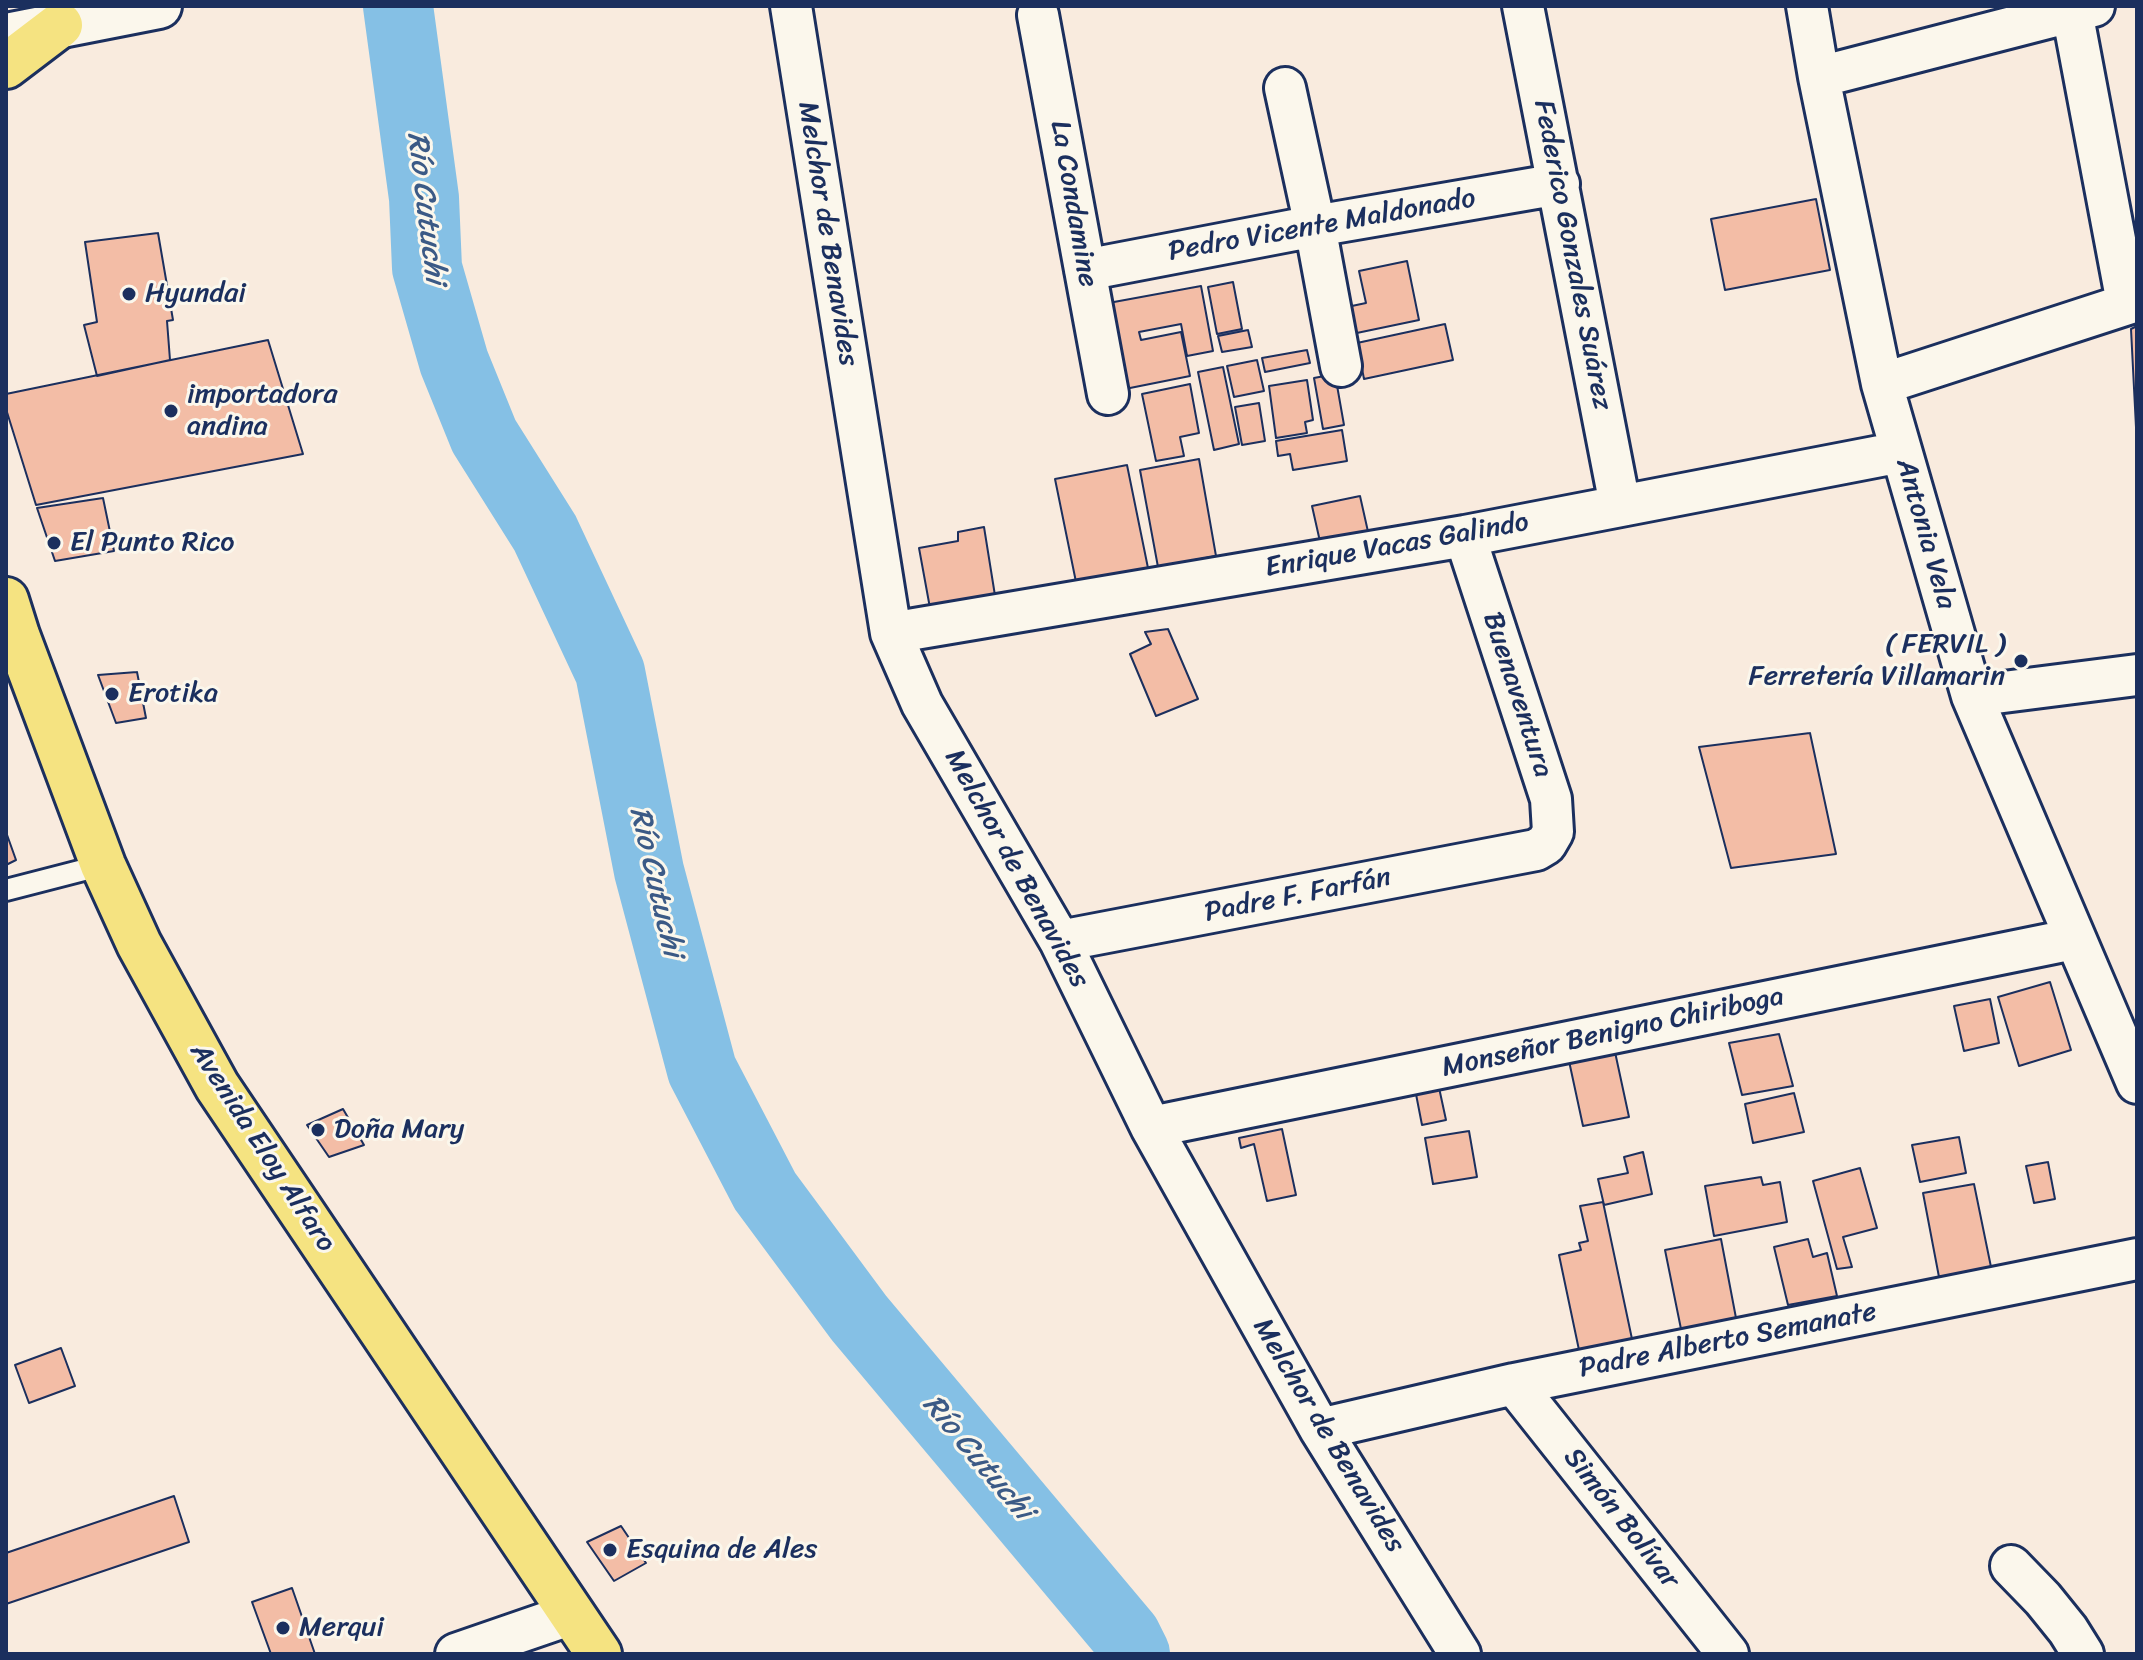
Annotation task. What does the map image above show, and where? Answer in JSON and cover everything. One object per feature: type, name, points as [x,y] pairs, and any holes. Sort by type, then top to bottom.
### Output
[{"type":"main road","points":[[6,36],[159,6]]},
{"type":"main road","points":[[6,66],[60,25]]},
{"type":"main road","name":"Avenida Eloy Alfaro","points":[[10,625],[103,865],[139,944],[217,1086],[599,1654]]},
{"type":"street","name":"Melchor de Benavides","points":[[791,6],[891,633],[922,704],[1060,941],[1151,1127],[1320,1429],[1460,1654]]},
{"type":"street","name":"Federico Gonzales Suárez","points":[[1523,6],[1620,505]]},
{"type":"street","name":"Antonia Vela","points":[[1807,6],[1882,384],[1972,696],[2137,1083]]},
{"type":"street","points":[[1819,77],[2079,8],[2132,302],[1882,384]]},
{"type":"street","name":"La Condamine","points":[[1038,15],[1108,394]]},
{"type":"street","points":[[1285,88],[1341,366]]},
{"type":"street","name":"Pedro Vicente Maldonado","points":[[1085,270],[1559,184]]},
{"type":"street","name":"Enrique Vacas Galindo","points":[[891,633],[1465,536],[1901,452]]},
{"type":"street","name":"Buenaventura","points":[[1465,536],[1551,799],[1553,832],[1546,844],[1536,850]]},
{"type":"street","points":[[1972,696],[2137,675]]},
{"type":"street","name":"Padre F. Farfán","points":[[1060,941],[1536,850]]},
{"type":"street","name":"Monseñor Benigno Chiriboga","points":[[1151,1127],[2074,939]]},
{"type":"street","name":"Padre Alberto Semanate","points":[[1320,1429],[1514,1384],[2137,1259]]},
{"type":"street","name":"Simón Bolívar","points":[[1514,1384],[1728,1654]]},
{"type":"street","points":[[2011,1566],[2043,1599],[2083,1654]]},
{"type":"street","points":[[456,1654],[572,1614]]},
{"type":"lane","points":[[6,890],[103,865]]},
{"type":"building","points":[[1816,199],[1830,270],[1725,290],[1711,219]]},
{"type":"building","points":[[158,233],[173,320],[167,321],[170,360],[97,376],[84,325],[97,322],[85,242]]},
{"type":"building","points":[[1407,261],[1419,320],[1352,334],[1347,307],[1366,303],[1359,271]]},
{"type":"building","points":[[1233,282],[1242,329],[1217,334],[1208,287]]},
{"type":"building","points":[[1201,286],[1213,351],[1187,356],[1181,324],[1139,332],[1141,340],[1181,332],[1190,376],[1120,390],[1103,304]]},
{"type":"building","points":[[1445,324],[1453,360],[1364,379],[1357,343]]},
{"type":"building","points":[[2137,326],[2137,447],[2131,329]]},
{"type":"building","points":[[1248,330],[1252,347],[1222,352],[1218,336]]},
{"type":"building","points":[[268,340],[303,454],[36,505],[6,409],[6,394]]},
{"type":"building","points":[[1307,350],[1310,363],[1265,372],[1262,358]]},
{"type":"building","points":[[1257,360],[1264,391],[1234,397],[1227,366]]},
{"type":"building","points":[[1223,367],[1239,444],[1214,450],[1198,372]]},
{"type":"building","points":[[1335,374],[1344,425],[1323,429],[1314,378]]},
{"type":"building","points":[[1307,380],[1313,420],[1305,422],[1307,433],[1276,438],[1269,386]]},
{"type":"building","points":[[1190,384],[1199,433],[1180,437],[1184,456],[1156,461],[1142,394]]},
{"type":"building","points":[[1259,403],[1265,441],[1242,445],[1235,407]]},
{"type":"building","points":[[1342,430],[1347,461],[1293,470],[1290,454],[1278,456],[1276,441]]},
{"type":"building","points":[[1199,459],[1216,556],[1158,567],[1140,470]]},
{"type":"building","points":[[1127,465],[1148,568],[1076,582],[1055,479]]},
{"type":"building","points":[[1360,496],[1371,545],[1323,555],[1312,506]]},
{"type":"building","points":[[103,498],[114,551],[55,561],[37,508]]},
{"type":"building","points":[[984,527],[997,608],[932,619],[919,548],[958,541],[958,532]]},
{"type":"building","points":[[1168,629],[1198,699],[1156,716],[1130,654],[1151,644],[1145,632]]},
{"type":"building","points":[[137,672],[146,718],[116,723],[98,675]]},
{"type":"building","points":[[1810,733],[1836,854],[1731,868],[1699,747]]},
{"type":"building","points":[[6,832],[16,860],[6,865]]},
{"type":"building","points":[[2050,982],[2071,1050],[2019,1066],[1998,997]]},
{"type":"building","points":[[1990,999],[1999,1043],[1964,1051],[1954,1006]]},
{"type":"building","points":[[1779,1034],[1793,1086],[1742,1095],[1729,1043]]},
{"type":"building","points":[[1615,1052],[1629,1117],[1583,1126],[1569,1061]]},
{"type":"building","points":[[1438,1083],[1446,1120],[1422,1125],[1415,1089]]},
{"type":"building","points":[[1794,1093],[1804,1132],[1753,1143],[1745,1104]]},
{"type":"building","points":[[343,1109],[364,1145],[329,1157],[307,1125]]},
{"type":"building","points":[[1282,1129],[1296,1195],[1267,1201],[1254,1144],[1241,1148],[1239,1138]]},
{"type":"building","points":[[1469,1131],[1477,1177],[1433,1184],[1425,1138]]},
{"type":"building","points":[[1959,1137],[1966,1173],[1920,1182],[1912,1145]]},
{"type":"building","points":[[1643,1152],[1652,1194],[1604,1205],[1598,1179],[1628,1173],[1624,1157]]},
{"type":"building","points":[[2048,1162],[2055,1199],[2034,1203],[2026,1166]]},
{"type":"building","points":[[1860,1168],[1877,1228],[1843,1237],[1852,1267],[1837,1269],[1813,1181]]},
{"type":"building","points":[[1761,1177],[1763,1185],[1780,1182],[1787,1222],[1714,1236],[1705,1186]]},
{"type":"building","points":[[1974,1184],[1991,1267],[1939,1277],[1923,1193]]},
{"type":"building","points":[[1603,1202],[1632,1339],[1579,1350],[1559,1255],[1581,1250],[1579,1243],[1588,1241],[1580,1206]]},
{"type":"building","points":[[1721,1239],[1736,1318],[1681,1329],[1665,1250]]},
{"type":"building","points":[[1808,1239],[1813,1257],[1827,1253],[1837,1296],[1788,1305],[1774,1247]]},
{"type":"building","points":[[61,1348],[75,1386],[29,1403],[15,1365]]},
{"type":"building","points":[[174,1496],[189,1542],[6,1604],[6,1553]]},
{"type":"building","points":[[621,1526],[646,1563],[614,1581],[587,1542]]},
{"type":"building","name":"Merqui","points":[[292,1588],[315,1654],[271,1654],[252,1602]]},
{"type":"waterway","name":"Río Cutuchi","points":[[398,6],[424,198],[427,268],[454,362],[484,436],[545,533],[610,672],[649,871],[702,1070],[765,1191],[859,1318],[1126,1636],[1135,1654]]},
{"type":"place","name":"Hyundai","points":[[129,294]]},
{"type":"place","name":"importadora andina","points":[[171,411]]},
{"type":"place","name":"El Punto Rico","points":[[54,543]]},
{"type":"place","name":"( FERVIL ) Ferretería Villamarin","points":[[2021,661]]},
{"type":"place","name":"Erotika","points":[[112,694]]},
{"type":"place","name":"Doña Mary","points":[[318,1130]]},
{"type":"place","name":"Esquina de Ales","points":[[610,1550]]},
{"type":"place","name":"Merqui","points":[[283,1628]]}]
